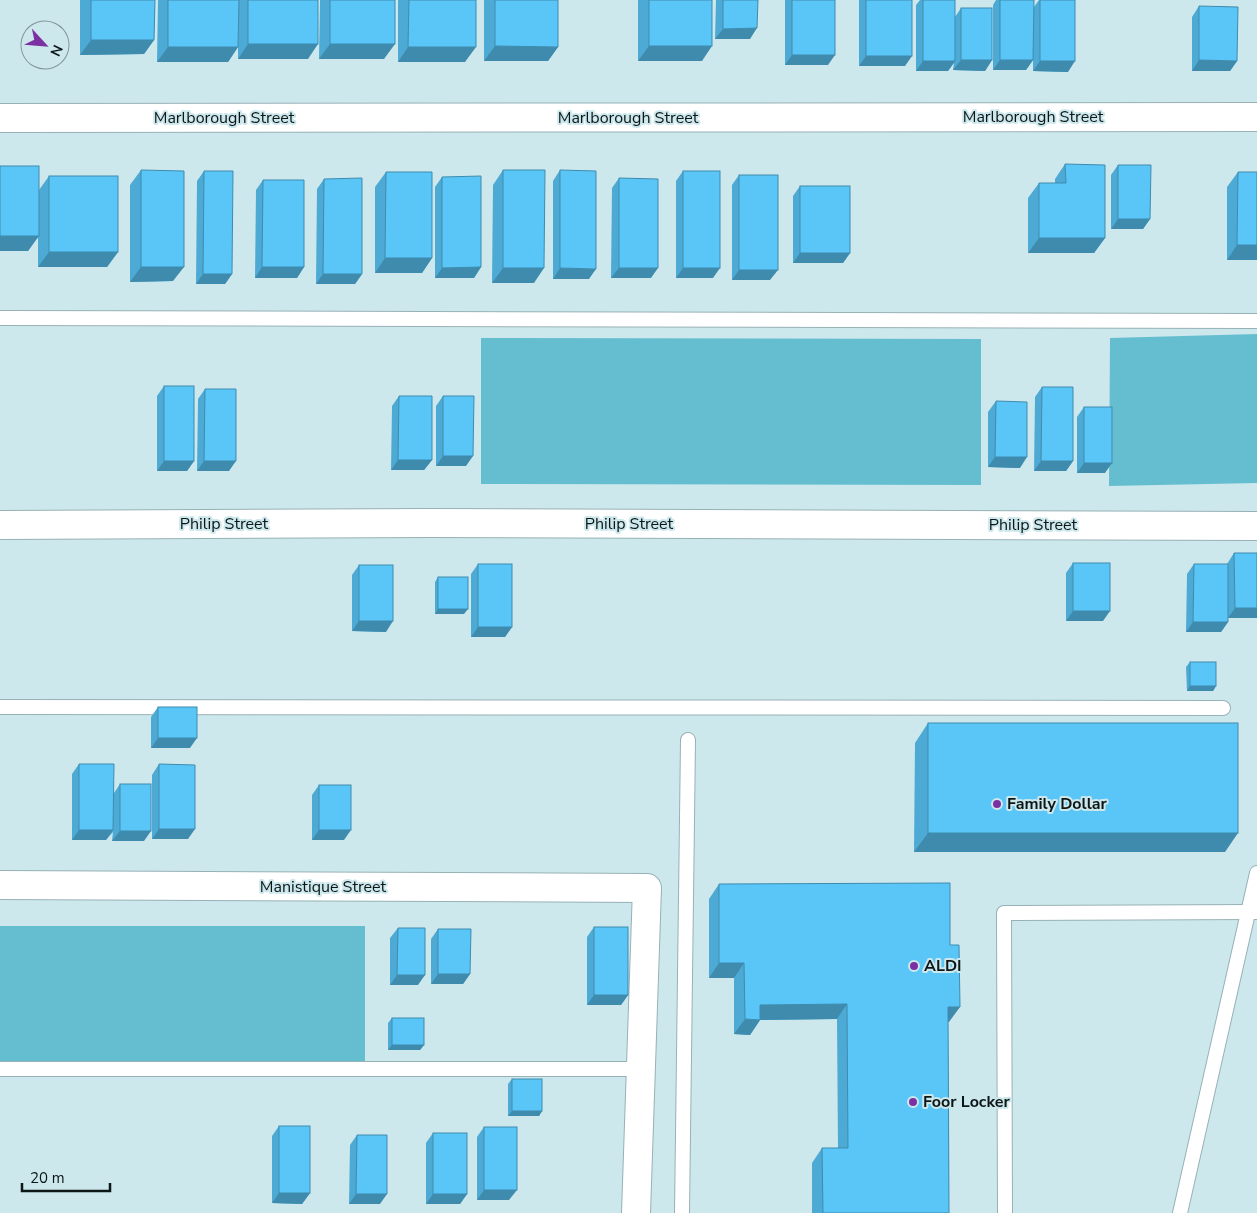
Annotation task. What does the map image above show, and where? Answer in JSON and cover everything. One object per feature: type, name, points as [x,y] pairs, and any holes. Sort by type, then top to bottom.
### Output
[{"type":"street","name":"Marlborough Street","points":[[0,118],[1257,117]]},
{"type":"street","name":"Philip Street","points":[[0,525],[430,523],[1257,526]]},
{"type":"street","name":"Manistique Street","points":[[0,885],[647,888],[641,1069]]},
{"type":"street","points":[[636,1213],[641,1069]]},
{"type":"lane","points":[[0,318],[1257,321]]},
{"type":"lane","points":[[0,707],[1223,708]]},
{"type":"lane","points":[[682,1213],[688,740]]},
{"type":"lane","points":[[1180,1213],[1253,912],[1257,873]]},
{"type":"lane","points":[[1005,1213],[1004,913],[1253,912]]},
{"type":"lane","points":[[0,1069],[641,1069]]},
{"type":"shaded area","points":[[1257,334],[1257,483],[1109,486],[1110,338]]},
{"type":"shaded area","points":[[481,338],[981,339],[981,485],[481,484]]},
{"type":"shaded area","points":[[0,926],[365,926],[365,1061],[0,1061]]},
{"type":"building","points":[[91,0],[155,0],[154,40],[91,40]]},
{"type":"building","points":[[168,0],[239,0],[238,47],[168,47]]},
{"type":"building","points":[[248,0],[318,0],[318,44],[248,44]]},
{"type":"building","points":[[330,0],[395,0],[395,44],[330,44]]},
{"type":"building","points":[[409,0],[476,0],[476,47],[408,47]]},
{"type":"building","points":[[495,0],[558,0],[558,47],[495,46]]},
{"type":"building","points":[[649,0],[712,0],[712,46],[649,46]]},
{"type":"building","points":[[723,0],[758,0],[757,28],[723,29]]},
{"type":"building","points":[[792,0],[835,0],[835,55],[792,55]]},
{"type":"building","points":[[866,0],[912,0],[912,56],[866,56]]},
{"type":"building","points":[[923,0],[955,0],[955,61],[923,61]]},
{"type":"building","points":[[1000,0],[1034,0],[1033,60],[1000,60]]},
{"type":"building","points":[[1040,0],[1075,0],[1075,61],[1040,61]]},
{"type":"building","points":[[1199,6],[1238,7],[1237,61],[1199,60]]},
{"type":"building","points":[[961,8],[992,8],[992,60],[961,60]]},
{"type":"building","points":[[1065,164],[1105,165],[1105,238],[1039,238],[1039,183],[1066,183]]},
{"type":"building","points":[[1118,165],[1151,165],[1150,219],[1118,219]]},
{"type":"building","points":[[0,166],[39,166],[39,236],[0,236]]},
{"type":"building","points":[[141,170],[184,171],[184,267],[141,267]]},
{"type":"building","points":[[503,170],[545,170],[544,268],[503,268]]},
{"type":"building","points":[[560,170],[596,171],[596,269],[560,268]]},
{"type":"building","points":[[204,171],[233,171],[232,274],[203,274]]},
{"type":"building","points":[[683,171],[720,171],[720,268],[683,268]]},
{"type":"building","points":[[386,172],[432,172],[432,258],[385,258]]},
{"type":"building","points":[[1238,172],[1257,172],[1257,245],[1237,245]]},
{"type":"building","points":[[739,175],[778,175],[778,270],[739,270]]},
{"type":"building","points":[[49,176],[118,176],[118,252],[49,252]]},
{"type":"building","points":[[481,176],[481,267],[442,268],[442,177]]},
{"type":"building","points":[[362,178],[362,274],[323,274],[324,179]]},
{"type":"building","points":[[619,178],[658,179],[658,268],[619,268]]},
{"type":"building","points":[[263,180],[304,180],[304,267],[262,267]]},
{"type":"building","points":[[800,186],[850,186],[850,253],[800,253]]},
{"type":"building","points":[[164,386],[194,386],[194,461],[164,461]]},
{"type":"building","points":[[1042,387],[1073,387],[1073,461],[1041,461]]},
{"type":"building","points":[[205,389],[236,389],[236,461],[204,461]]},
{"type":"building","points":[[399,396],[432,396],[432,460],[398,460]]},
{"type":"building","points":[[443,396],[474,396],[473,456],[443,456]]},
{"type":"building","points":[[996,401],[1027,402],[1027,457],[995,457]]},
{"type":"building","points":[[1084,407],[1112,407],[1112,463],[1084,463]]},
{"type":"building","points":[[1234,553],[1257,553],[1257,608],[1235,608]]},
{"type":"building","points":[[1073,563],[1110,563],[1110,611],[1073,611]]},
{"type":"building","points":[[478,564],[512,564],[512,627],[478,627]]},
{"type":"building","points":[[1194,564],[1228,564],[1228,622],[1193,622]]},
{"type":"building","points":[[359,565],[393,565],[393,621],[359,621]]},
{"type":"building","points":[[438,577],[468,577],[468,609],[438,609]]},
{"type":"building","points":[[1190,662],[1216,662],[1216,686],[1190,686]]},
{"type":"building","points":[[158,707],[197,707],[197,738],[158,738]]},
{"type":"building","points":[[928,723],[1238,723],[1238,833],[928,833]]},
{"type":"building","points":[[79,764],[114,764],[113,830],[79,830]]},
{"type":"building","points":[[159,764],[195,765],[195,829],[159,829]]},
{"type":"building","points":[[120,784],[151,784],[151,831],[120,831]]},
{"type":"building","points":[[319,785],[351,785],[351,830],[319,830]]},
{"type":"building","points":[[950,883],[950,945],[959,945],[960,1007],[948,1007],[949,1213],[823,1213],[822,1148],[848,1148],[847,1004],[760,1005],[760,1020],[745,1019],[744,963],[719,963],[719,884]]},
{"type":"building","points":[[594,927],[628,927],[628,995],[594,995]]},
{"type":"building","points":[[398,928],[425,928],[425,975],[397,975]]},
{"type":"building","points":[[438,929],[471,929],[470,974],[438,974]]},
{"type":"building","points":[[392,1018],[424,1018],[424,1045],[392,1045]]},
{"type":"building","points":[[512,1079],[542,1079],[542,1111],[512,1111]]},
{"type":"building","points":[[279,1126],[310,1126],[310,1193],[279,1193]]},
{"type":"building","points":[[484,1127],[517,1127],[517,1190],[484,1190]]},
{"type":"building","points":[[433,1133],[467,1133],[467,1194],[433,1194]]},
{"type":"building","points":[[357,1135],[387,1135],[387,1194],[356,1194]]},
{"type":"place","name":"Family Dollar","points":[[997,804]]},
{"type":"place","name":"ALDI","points":[[914,966]]},
{"type":"place","name":"Foor Locker","points":[[913,1102]]}]
